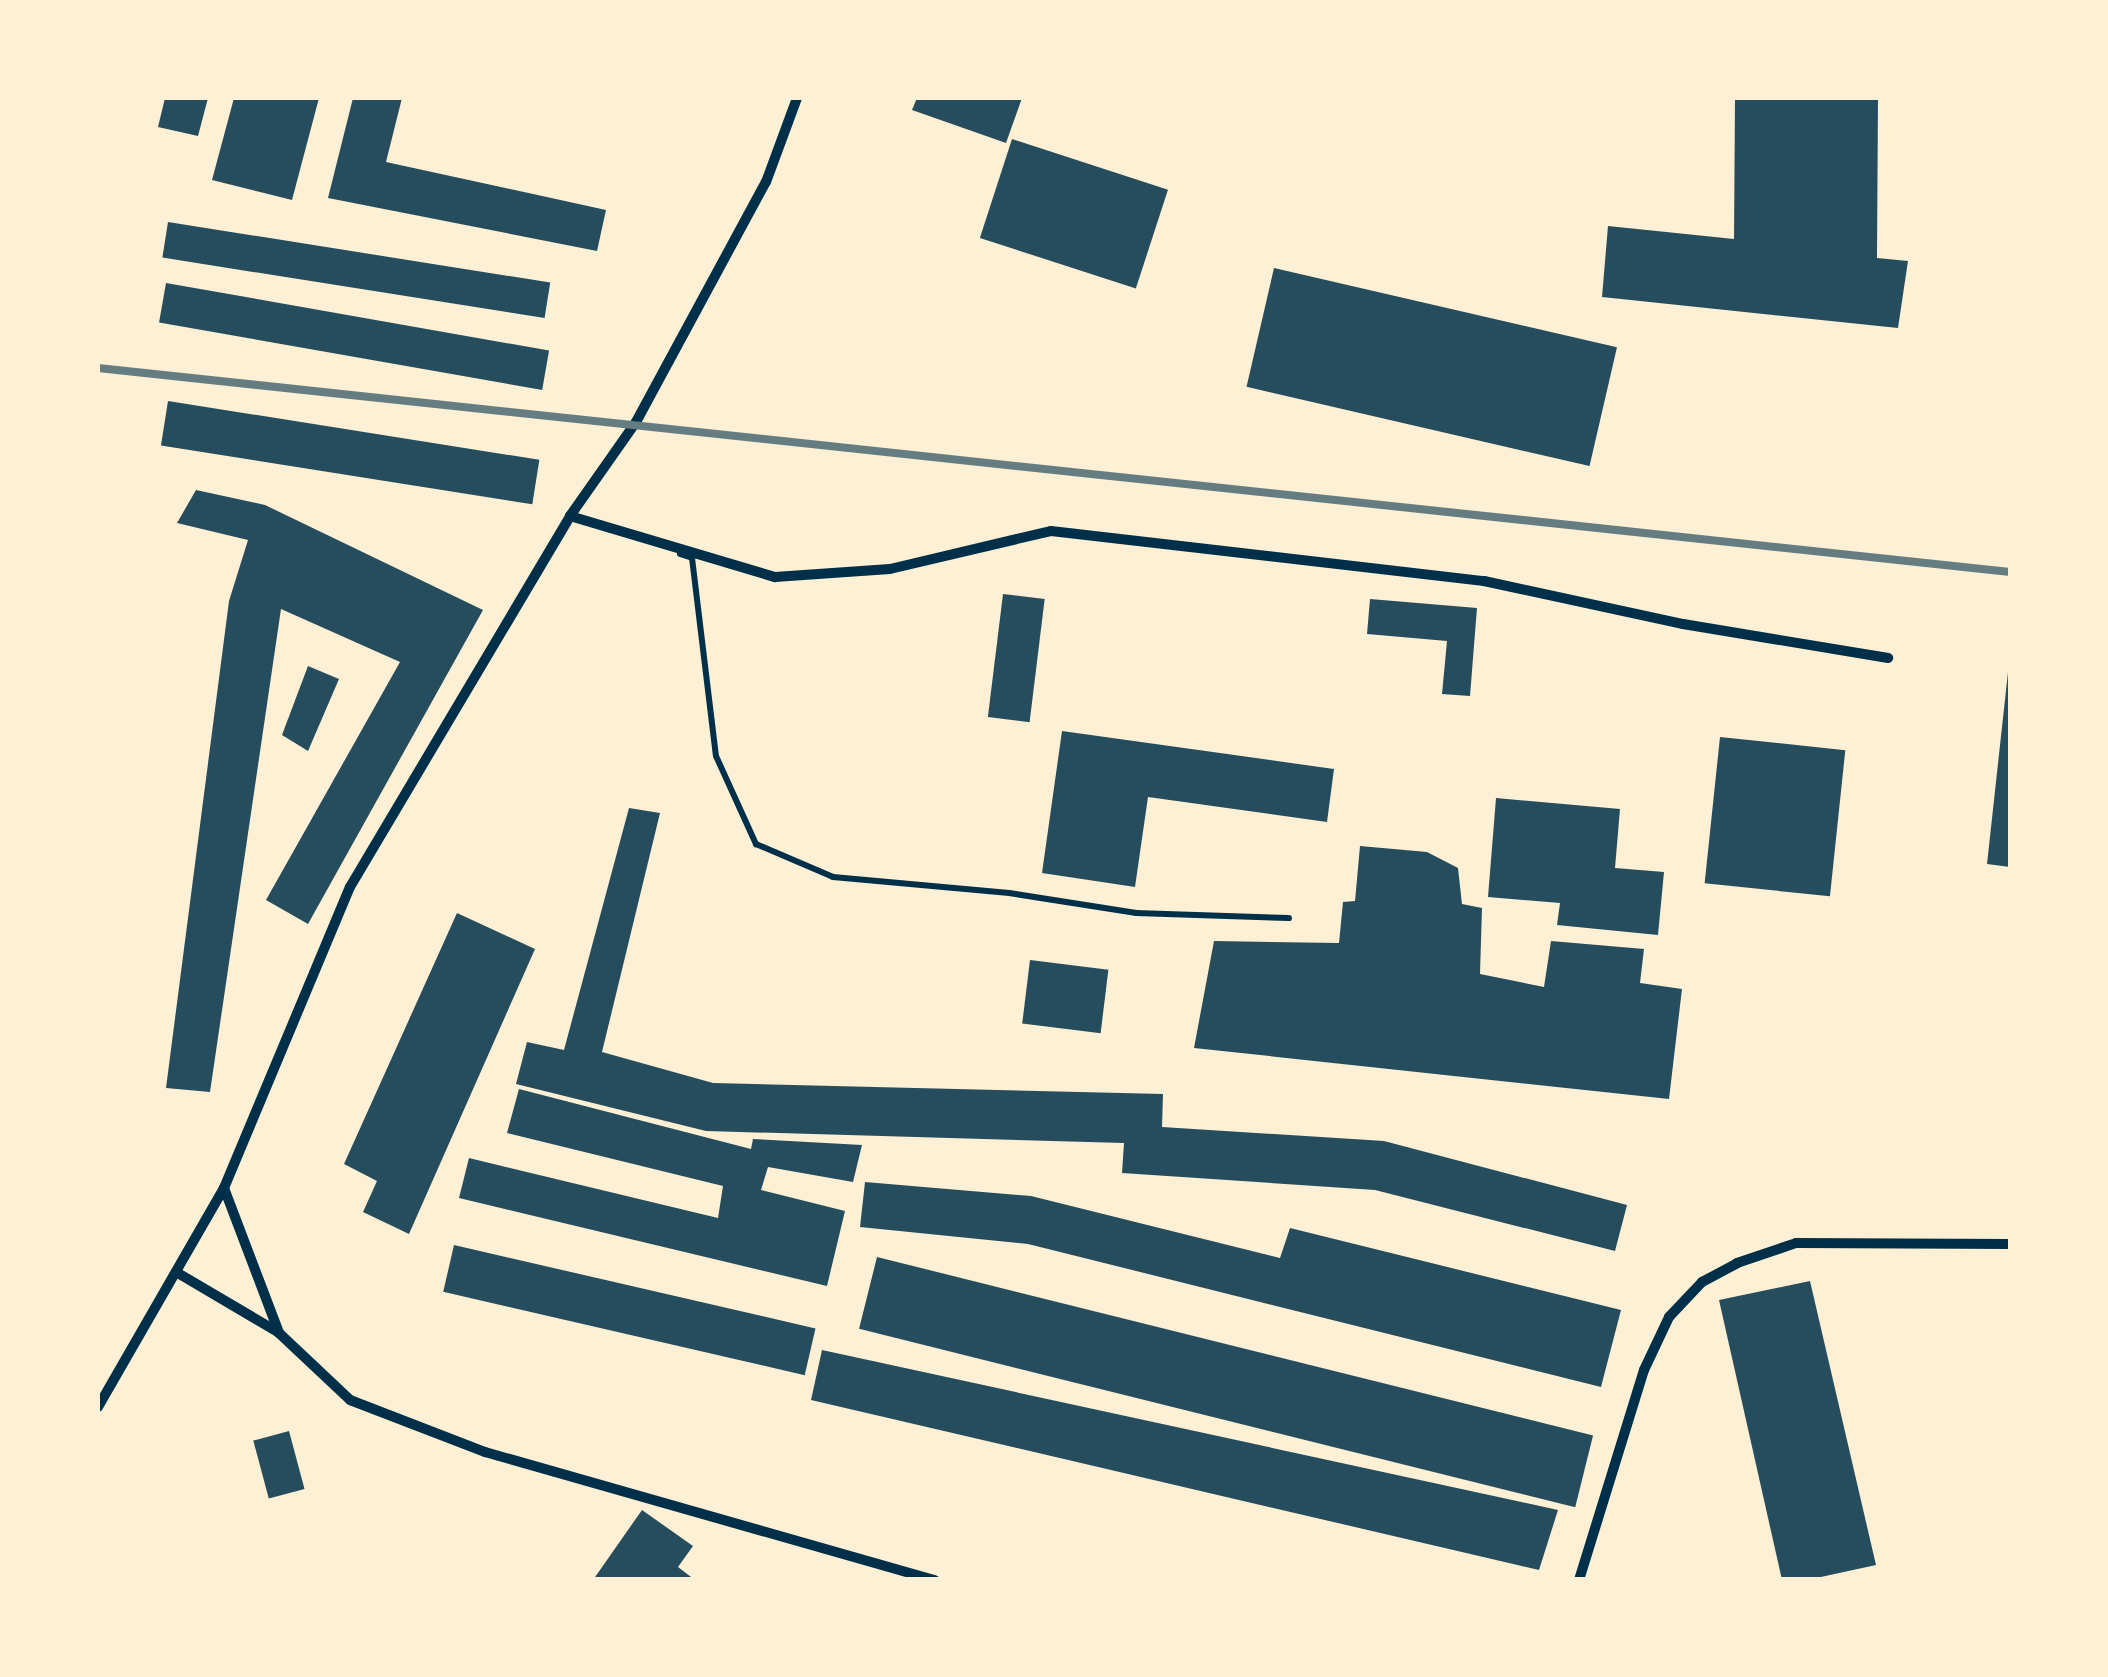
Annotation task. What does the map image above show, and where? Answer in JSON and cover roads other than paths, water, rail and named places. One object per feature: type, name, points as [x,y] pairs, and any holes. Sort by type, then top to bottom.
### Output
[{"type":"street","points":[[98,1407],[224,1188],[350,888],[570,516],[636,422],[766,182],[797,98]]},
{"type":"street","points":[[570,516],[774,577],[890,569],[1050,531],[1484,581],[1683,624],[1888,658]]},
{"type":"street","points":[[224,1188],[279,1333]]},
{"type":"street","points":[[1578,1580],[1644,1370],[1669,1317],[1702,1282],[1737,1263],[1796,1243],[2010,1244]]},
{"type":"street","points":[[176,1272],[279,1333],[350,1400],[485,1452],[933,1579]]},
{"type":"lane","points":[[570,516],[692,558],[716,756],[756,844],[833,877],[1009,893],[1136,913],[1289,918]]},
{"type":"railway","points":[[98,368],[2010,572]]}]
